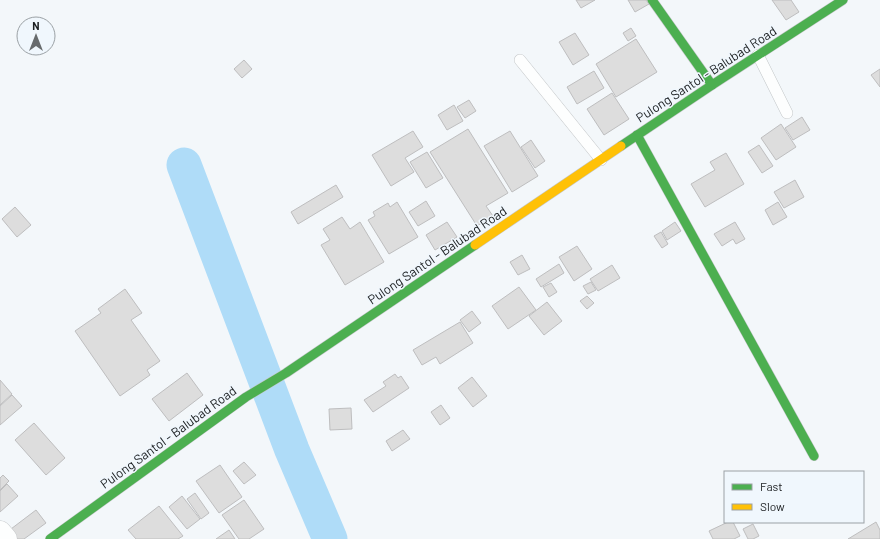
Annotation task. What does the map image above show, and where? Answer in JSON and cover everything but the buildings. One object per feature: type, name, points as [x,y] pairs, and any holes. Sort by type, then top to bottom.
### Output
[{"type":"street","points":[[652,0],[712,85]]},
{"type":"street","name":"Pulong Santol - Balubad Road","points":[[50,539],[246,398],[286,373],[712,85],[843,0]]},
{"type":"street","points":[[637,135],[814,456]]},
{"type":"street","points":[[0,532],[6,539]]},
{"type":"lane","points":[[758,55],[787,113]]},
{"type":"lane","points":[[520,60],[601,160]]},
{"type":"waterway","points":[[184,165],[292,450],[330,539]]},
{"type":"traffic: fast","points":[[652,0],[712,85]]},
{"type":"traffic: fast","points":[[621,146],[843,0]]},
{"type":"traffic: fast","points":[[637,135],[814,456]]},
{"type":"traffic: fast","points":[[50,539],[246,397],[286,373],[475,245]]},
{"type":"traffic: slow","points":[[475,245],[621,146]]}]
